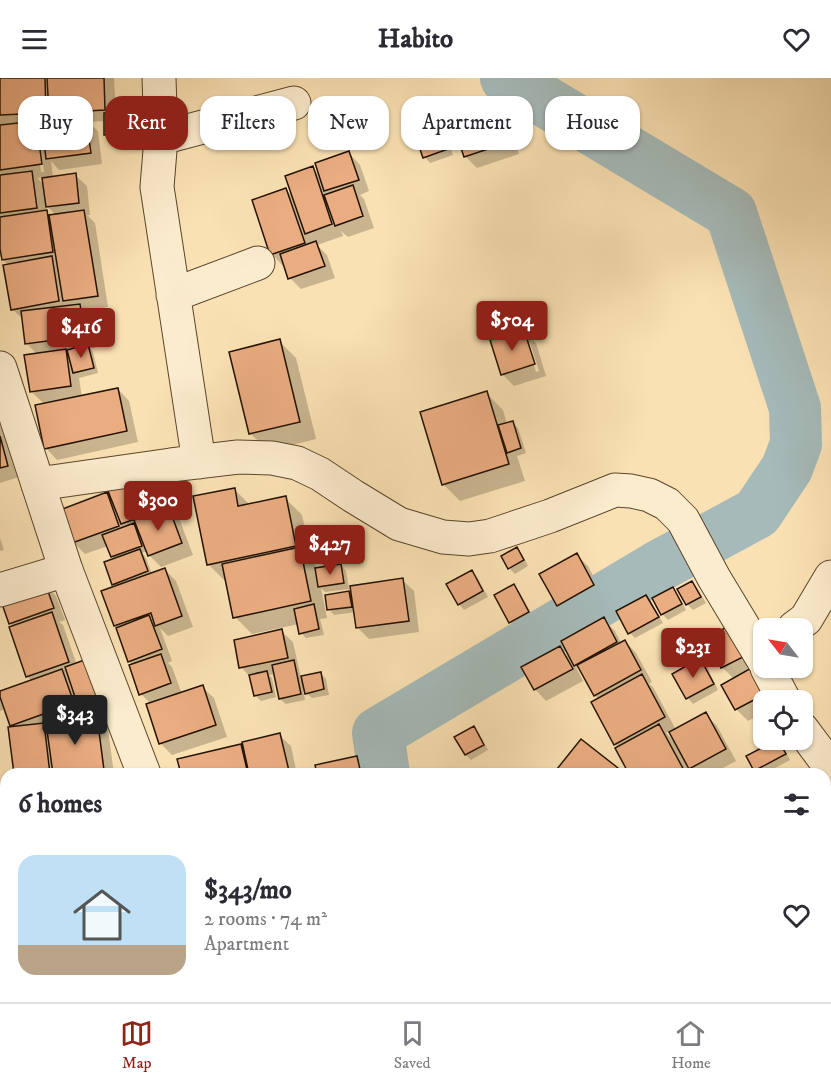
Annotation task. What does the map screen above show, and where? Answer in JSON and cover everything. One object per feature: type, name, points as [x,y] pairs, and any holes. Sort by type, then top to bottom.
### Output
[{"type":"street","points":[[159,78],[160,96]]},
{"type":"street","points":[[160,150],[157,187],[199,462]]},
{"type":"street","points":[[173,295],[258,263]]},
{"type":"street","points":[[0,368],[66,570],[142,768]]},
{"type":"street","points":[[38,484],[238,457],[272,458],[297,464],[320,474],[399,524],[443,537],[470,539],[490,536],[550,516],[615,490],[631,491],[649,495],[667,504],[683,520],[714,578],[753,642]]},
{"type":"street","points":[[0,591],[66,570]]},
{"type":"street","points":[[813,618],[831,577]]},
{"type":"street","points":[[813,744],[831,768]]},
{"type":"building","points":[[0,78],[45,78],[46,96],[18,96],[18,114],[0,115]]},
{"type":"building","points":[[47,78],[104,78],[105,110],[93,111],[93,96],[48,96]]},
{"type":"building","points":[[18,123],[18,150],[40,150],[42,164],[0,170],[0,125]]},
{"type":"building","points":[[45,150],[91,150],[91,153],[46,159]]},
{"type":"building","points":[[420,150],[445,150],[423,158]]},
{"type":"building","points":[[462,150],[485,150],[464,157]]},
{"type":"building","points":[[349,151],[359,180],[324,191],[315,163]]},
{"type":"building","points":[[313,166],[332,224],[305,234],[285,176]]},
{"type":"building","points":[[32,171],[37,208],[0,213],[0,175]]},
{"type":"building","points":[[76,173],[79,203],[46,207],[42,178]]},
{"type":"building","points":[[353,185],[363,216],[335,226],[324,195]]},
{"type":"building","points":[[286,188],[305,243],[270,255],[252,200]]},
{"type":"building","points":[[47,210],[53,252],[2,260],[0,217]]},
{"type":"building","points":[[84,210],[98,296],[63,301],[49,215]]},
{"type":"building","points":[[316,241],[325,266],[288,279],[280,254]]},
{"type":"building","points":[[52,256],[59,301],[11,310],[3,265]]},
{"type":"building","points":[[80,304],[85,336],[25,344],[21,311]]},
{"type":"building","points":[[524,330],[535,364],[501,375],[490,340]]},
{"type":"building","points":[[280,339],[300,422],[249,434],[229,352]]},
{"type":"building","points":[[88,344],[94,368],[73,373],[67,350]]},
{"type":"building","points":[[66,349],[71,386],[30,392],[24,355]]},
{"type":"building","points":[[118,388],[127,431],[44,449],[35,405]]},
{"type":"building","points":[[487,391],[509,464],[442,485],[420,412]]},
{"type":"building","points":[[513,421],[521,448],[507,453],[498,425]]},
{"type":"building","points":[[0,436],[8,466],[0,468]]},
{"type":"building","points":[[145,477],[158,511],[121,524],[108,491]]},
{"type":"building","points":[[235,488],[238,506],[286,496],[296,546],[207,565],[193,496]]},
{"type":"building","points":[[107,492],[119,526],[72,543],[60,510]]},
{"type":"building","points":[[169,508],[182,543],[148,556],[134,520]]},
{"type":"building","points":[[134,523],[142,546],[111,557],[102,535]]},
{"type":"building","points":[[300,547],[311,601],[233,618],[222,564]]},
{"type":"building","points":[[517,547],[524,560],[508,569],[501,556]]},
{"type":"building","points":[[140,549],[148,571],[112,585],[104,562]]},
{"type":"building","points":[[577,553],[594,585],[557,606],[539,574]]},
{"type":"building","points":[[341,564],[344,583],[318,587],[315,568]]},
{"type":"building","points":[[165,568],[182,616],[155,626],[151,613],[114,626],[101,591]]},
{"type":"building","points":[[472,570],[483,591],[458,605],[446,584]]},
{"type":"building","points":[[403,578],[409,621],[356,628],[350,586]]},
{"type":"building","points":[[692,581],[701,597],[686,605],[677,589]]},
{"type":"building","points":[[45,583],[54,608],[9,624],[0,598]]},
{"type":"building","points":[[514,584],[529,612],[509,623],[494,595]]},
{"type":"building","points":[[673,587],[682,604],[661,615],[652,598]]},
{"type":"building","points":[[349,591],[352,607],[327,610],[325,595]]},
{"type":"building","points":[[646,595],[659,617],[628,634],[616,611]]},
{"type":"building","points":[[314,604],[319,629],[299,634],[294,609]]},
{"type":"building","points":[[52,612],[69,662],[26,677],[9,627]]},
{"type":"building","points":[[149,615],[162,649],[128,662],[116,628]]},
{"type":"building","points":[[604,617],[617,642],[574,666],[561,641]]},
{"type":"building","points":[[731,625],[747,655],[721,668],[705,638]]},
{"type":"building","points":[[282,629],[288,658],[239,668],[234,640]]},
{"type":"building","points":[[625,640],[641,670],[594,696],[577,665]]},
{"type":"building","points":[[560,646],[573,669],[534,690],[521,667]]},
{"type":"building","points":[[161,654],[171,683],[139,695],[129,665]]},
{"type":"building","points":[[90,658],[103,696],[78,706],[65,667]]},
{"type":"building","points":[[700,658],[714,684],[686,699],[672,674]]},
{"type":"building","points":[[294,660],[301,694],[279,699],[272,665]]},
{"type":"building","points":[[753,667],[753,678],[759,678],[765,690],[753,690],[753,700],[735,710],[721,685]]},
{"type":"building","points":[[62,669],[74,703],[10,726],[0,691]]},
{"type":"building","points":[[267,671],[272,692],[254,696],[249,675]]},
{"type":"building","points":[[321,672],[324,689],[305,694],[301,676]]},
{"type":"building","points":[[642,674],[665,717],[614,745],[591,702]]},
{"type":"building","points":[[203,685],[216,725],[159,744],[146,704]]},
{"type":"building","points":[[706,712],[726,749],[688,768],[669,732]]},
{"type":"building","points":[[97,716],[104,768],[52,768],[46,723]]},
{"type":"building","points":[[44,723],[49,768],[13,768],[8,727]]},
{"type":"building","points":[[659,724],[683,768],[626,768],[615,748]]},
{"type":"building","points":[[474,726],[484,745],[465,755],[454,737]]},
{"type":"building","points":[[280,733],[288,768],[248,768],[242,742]]},
{"type":"building","points":[[581,739],[618,768],[558,768]]},
{"type":"building","points":[[241,744],[247,768],[179,768],[177,759]]},
{"type":"building","points":[[758,750],[784,750],[786,754],[760,768],[752,768],[746,756]]},
{"type":"building","points":[[357,756],[360,768],[316,768],[315,765]]},
{"type":"waterway","points":[[383,768],[378,733],[657,567],[757,513],[787,468],[796,444],[795,408],[731,213],[506,78]]}]
